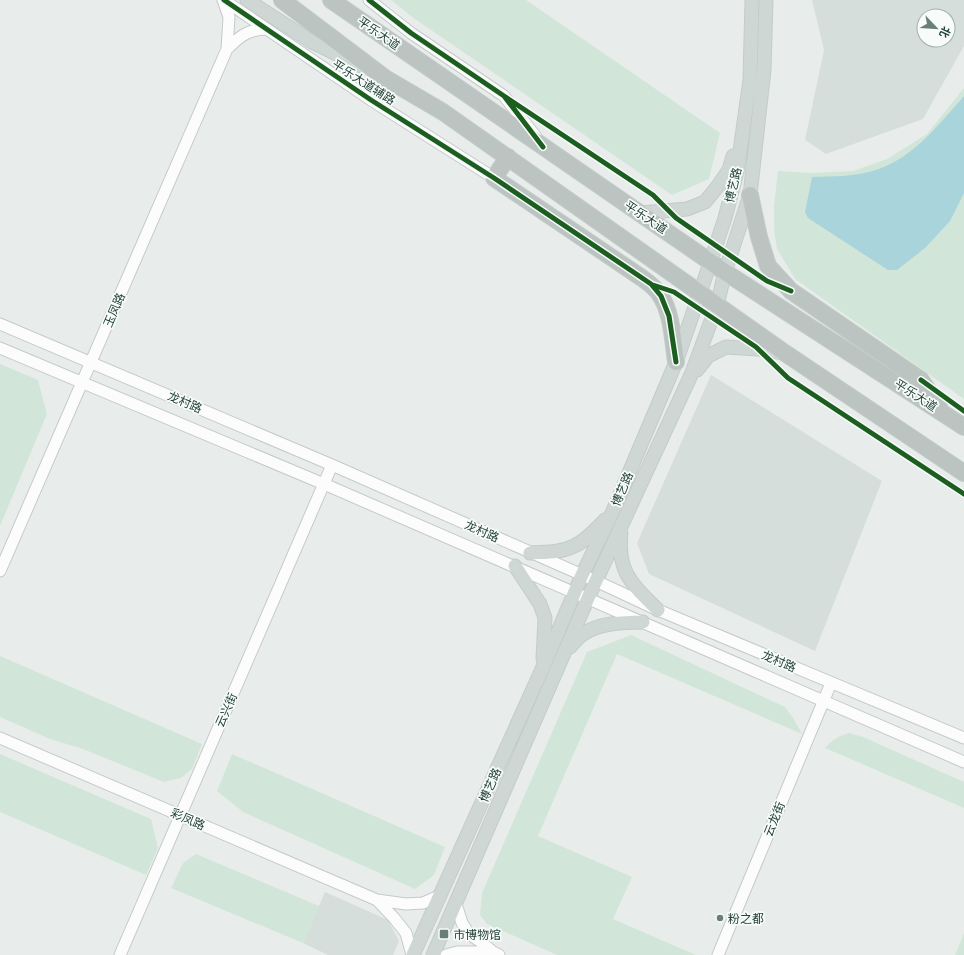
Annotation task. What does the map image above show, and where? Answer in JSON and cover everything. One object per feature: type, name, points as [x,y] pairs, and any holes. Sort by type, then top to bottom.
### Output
[{"type":"highway","points":[[282,0],[385,78],[442,112],[508,157],[785,353],[964,473]]},
{"type":"highway","name":"平乐大道","points":[[331,0],[725,272],[964,427]]},
{"type":"highway","points":[[508,157],[494,178],[651,284],[661,296],[669,316],[676,362]]},
{"type":"highway","points":[[750,195],[759,237],[768,266],[790,290],[921,380],[943,412]]},
{"type":"main road","points":[[247,0],[312,42],[385,78]]},
{"type":"main road","points":[[339,0],[372,28]]},
{"type":"main road","name":"博艺路","points":[[412,955],[543,667],[582,575],[612,513],[676,362],[725,218],[737,172],[750,80],[752,0]]},
{"type":"main road","name":"博艺路","points":[[433,955],[588,598],[688,380],[717,305],[725,272],[750,195],[764,70],[766,0]]},
{"type":"main road","points":[[640,213],[687,209],[704,202],[729,170],[745,118]]},
{"type":"main road","points":[[688,380],[708,356],[726,347],[758,349],[785,353]]},
{"type":"main road","points":[[530,553],[556,552],[574,546],[588,536],[612,513]]},
{"type":"main road","points":[[621,524],[619,548],[627,576],[635,587],[658,610]]},
{"type":"main road","points":[[515,566],[540,604],[545,618],[543,667]]},
{"type":"main road","points":[[564,653],[583,634],[597,627],[616,623],[642,622]]},
{"type":"street","name":"平乐大道辅路","points":[[223,0],[378,104],[494,178]]},
{"type":"street","points":[[223,0],[229,17],[227,49]]},
{"type":"street","points":[[369,0],[411,33],[504,96],[543,147]]},
{"type":"street","points":[[227,49],[238,39],[251,31],[266,29]]},
{"type":"street","name":"玉凤路","points":[[0,570],[227,49]]},
{"type":"street","name":"龙村路","points":[[0,324],[332,465],[596,581],[658,610],[964,738]]},
{"type":"street","name":"龙村路","points":[[0,348],[515,566],[964,762]]},
{"type":"street","name":"云兴街","points":[[120,955],[332,465]]},
{"type":"street","name":"云龙街","points":[[718,955],[831,682]]},
{"type":"street","name":"彩凤路","points":[[0,738],[377,900],[406,904],[423,903],[439,896]]},
{"type":"street","name":"彩凤路","points":[[377,900],[406,933],[412,955]]},
{"type":"street","points":[[456,904],[462,922],[470,934],[496,954]]},
{"type":"street","points":[[446,955],[457,952],[496,954]]},
{"type":"shaded area","points":[[812,0],[964,0],[964,46],[923,119],[826,154],[805,140],[824,50]]},
{"type":"shaded area","points":[[711,375],[882,481],[815,651],[649,574],[637,543]]},
{"type":"shaded area","points":[[325,892],[388,920],[399,941],[393,955],[328,955],[303,943]]},
{"type":"green space","points":[[391,0],[526,0],[720,133],[709,179],[672,195],[412,17]]},
{"type":"green space","points":[[964,88],[964,399],[795,279],[777,249],[774,230],[774,205],[778,171],[810,173],[853,171],[887,159],[927,134]]},
{"type":"green space","points":[[0,364],[38,380],[47,414],[0,526]]},
{"type":"green space","points":[[631,635],[785,707],[802,734],[617,654],[538,836],[632,877],[613,919],[696,955],[557,955],[487,924],[480,915],[482,893],[587,652]]},
{"type":"green space","points":[[0,656],[202,744],[192,769],[181,778],[164,782],[83,749],[50,739],[0,717]]},
{"type":"green space","points":[[849,733],[863,737],[964,782],[964,808],[825,748],[842,735]]},
{"type":"green space","points":[[0,754],[151,819],[158,848],[146,875],[0,812]]},
{"type":"green space","points":[[232,754],[445,847],[434,875],[415,889],[243,812],[217,791]]},
{"type":"green space","points":[[196,854],[319,906],[303,943],[171,888],[183,863]]},
{"type":"green space","points":[[964,933],[964,955],[955,955]]},
{"type":"water","points":[[964,96],[964,193],[950,221],[925,248],[897,270],[888,270],[808,218],[805,212],[812,177],[846,176],[871,172],[892,163],[904,156],[926,138]]},
{"type":"cycle path","points":[[224,0],[371,100],[494,178],[651,284],[661,296],[669,316],[676,362]]},
{"type":"cycle path","points":[[369,0],[411,33],[504,96],[543,147]]},
{"type":"cycle path","points":[[504,96],[653,195],[676,218],[767,281],[791,291]]},
{"type":"cycle path","points":[[653,285],[674,292],[756,347],[788,378],[964,494]]},
{"type":"cycle path","points":[[921,380],[964,411]]},
{"type":"place","name":"粉之都","points":[[720,918]]},
{"type":"place","name":"市博物馆","points":[[444,934]]}]
